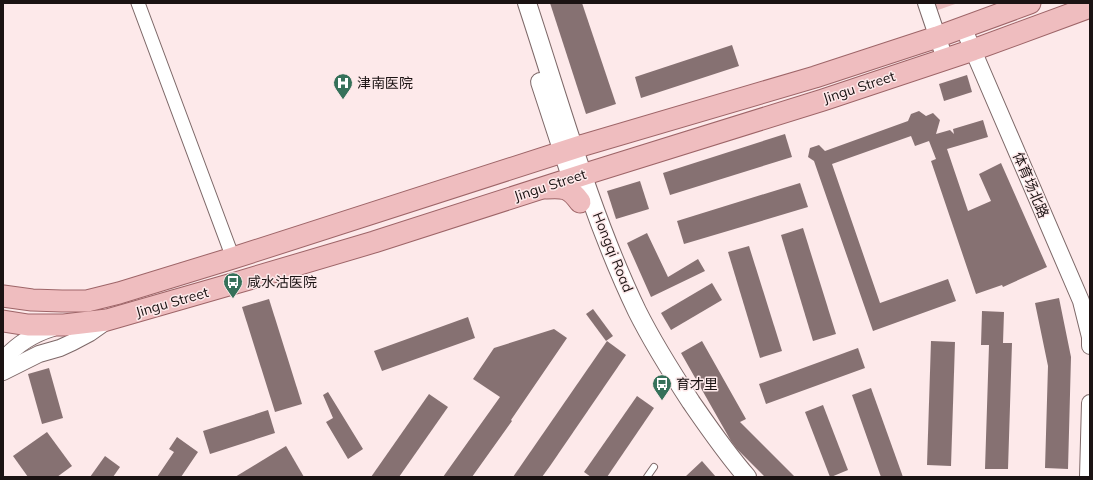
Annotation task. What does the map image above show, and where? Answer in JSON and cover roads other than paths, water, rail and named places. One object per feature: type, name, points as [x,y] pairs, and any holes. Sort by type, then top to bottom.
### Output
[{"type":"main road","name":"Hongqi Road","points":[[515,3],[586,200],[638,311],[660,353],[717,441],[747,477]]},
{"type":"main road","name":"Hongqi Road","points":[[527,3],[573,166]]},
{"type":"main road","name":"Jingu Street","points":[[3,321],[28,325],[64,325],[107,320],[374,242],[542,188],[573,166],[815,76],[968,26],[1030,3]]},
{"type":"main road","name":"Jingu Street","points":[[3,296],[62,302],[87,301],[119,293],[233,258],[534,160],[573,166],[823,100],[977,49],[1090,7]]},
{"type":"main road","points":[[542,188],[556,187],[570,190],[586,200]]},
{"type":"main road","name":"Hongqi Road","points":[[586,200],[606,268],[638,336],[686,415],[732,477]]},
{"type":"street","points":[[138,3],[233,258]]},
{"type":"street","points":[[926,3],[945,59]]},
{"type":"street","name":"体育场北路","points":[[968,26],[1081,301],[1090,337],[1090,346]]},
{"type":"street","name":"体育场北路","points":[[977,49],[1087,294],[1090,306]]},
{"type":"street","points":[[3,372],[40,354],[73,342],[90,333],[107,320]]},
{"type":"street","points":[[3,360],[22,342],[40,332],[64,325]]},
{"type":"street","points":[[1088,477],[1090,403]]},
{"type":"lane","points":[[646,477],[654,467]]},
{"type":"place","name":"津南医院","points":[[343,100]]},
{"type":"place","name":"咸水沽医院","points":[[233,299]]},
{"type":"place","name":"育才里","points":[[662,401]]}]
